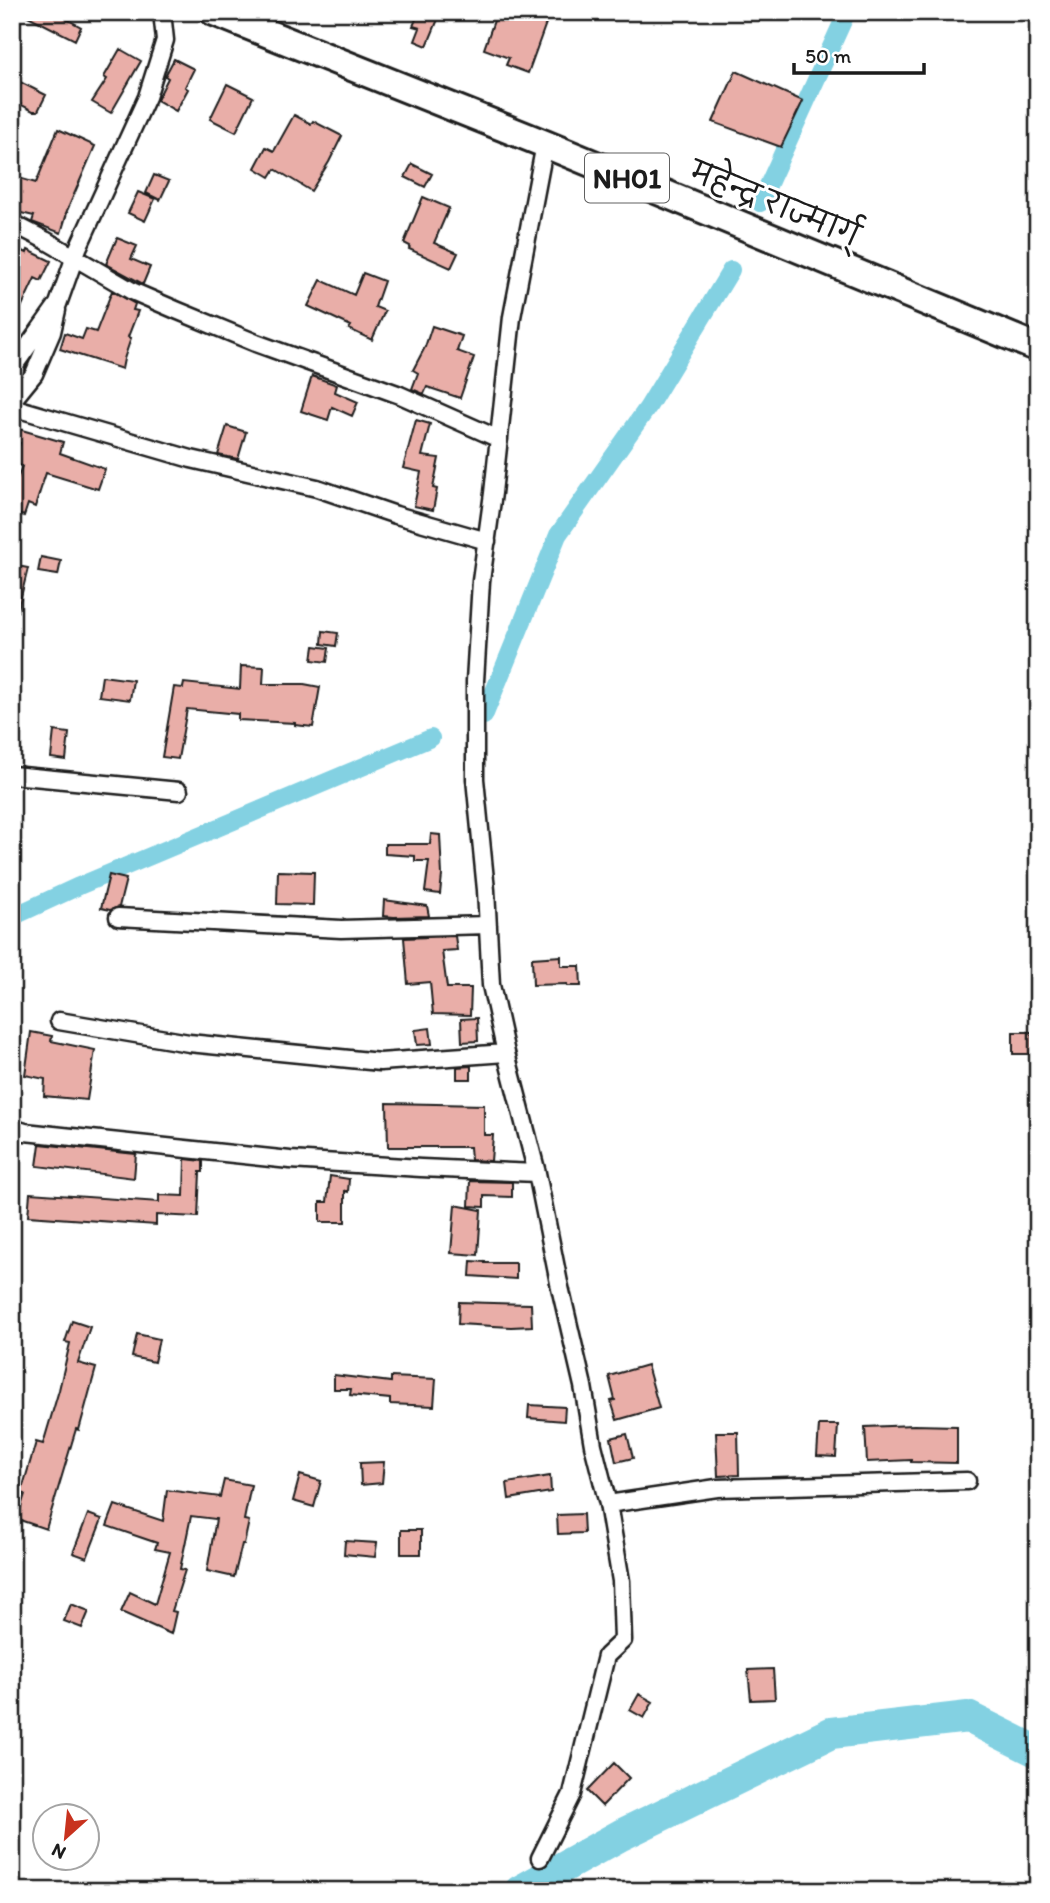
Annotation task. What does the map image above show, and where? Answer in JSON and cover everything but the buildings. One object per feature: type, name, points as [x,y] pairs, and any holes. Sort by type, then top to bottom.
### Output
[{"type":"highway","name":"महेन्द्र राज्मार्ग्","points":[[214,12],[545,144],[1038,348]]},
{"type":"street","points":[[12,401],[34,374],[52,332],[58,304],[75,257],[147,97],[165,40],[162,12]]},
{"type":"street","points":[[540,1858],[572,1794],[606,1656],[623,1640],[621,1581],[608,1504],[593,1445],[537,1172],[491,985],[475,779],[475,681],[481,581],[512,317],[545,144]]},
{"type":"street","points":[[12,223],[132,291],[280,352],[400,395],[499,439]]},
{"type":"street","points":[[12,384],[16,363],[58,304]]},
{"type":"street","points":[[12,407],[191,459],[317,488],[396,515],[487,541]]},
{"type":"street","points":[[12,775],[179,791]]},
{"type":"street","points":[[118,917],[341,929],[488,925]]},
{"type":"street","points":[[59,1021],[189,1043],[380,1062],[506,1053]]},
{"type":"street","points":[[12,1128],[25,1132],[290,1160],[537,1172]]},
{"type":"street","points":[[608,1504],[717,1488],[967,1481]]},
{"type":"waterway","points":[[760,203],[847,12]]},
{"type":"waterway","points":[[484,716],[558,535],[648,407],[731,270]]},
{"type":"waterway","points":[[12,917],[79,886],[431,738]]},
{"type":"waterway","points":[[520,1891],[621,1835],[831,1733],[968,1717],[1038,1752]]}]
